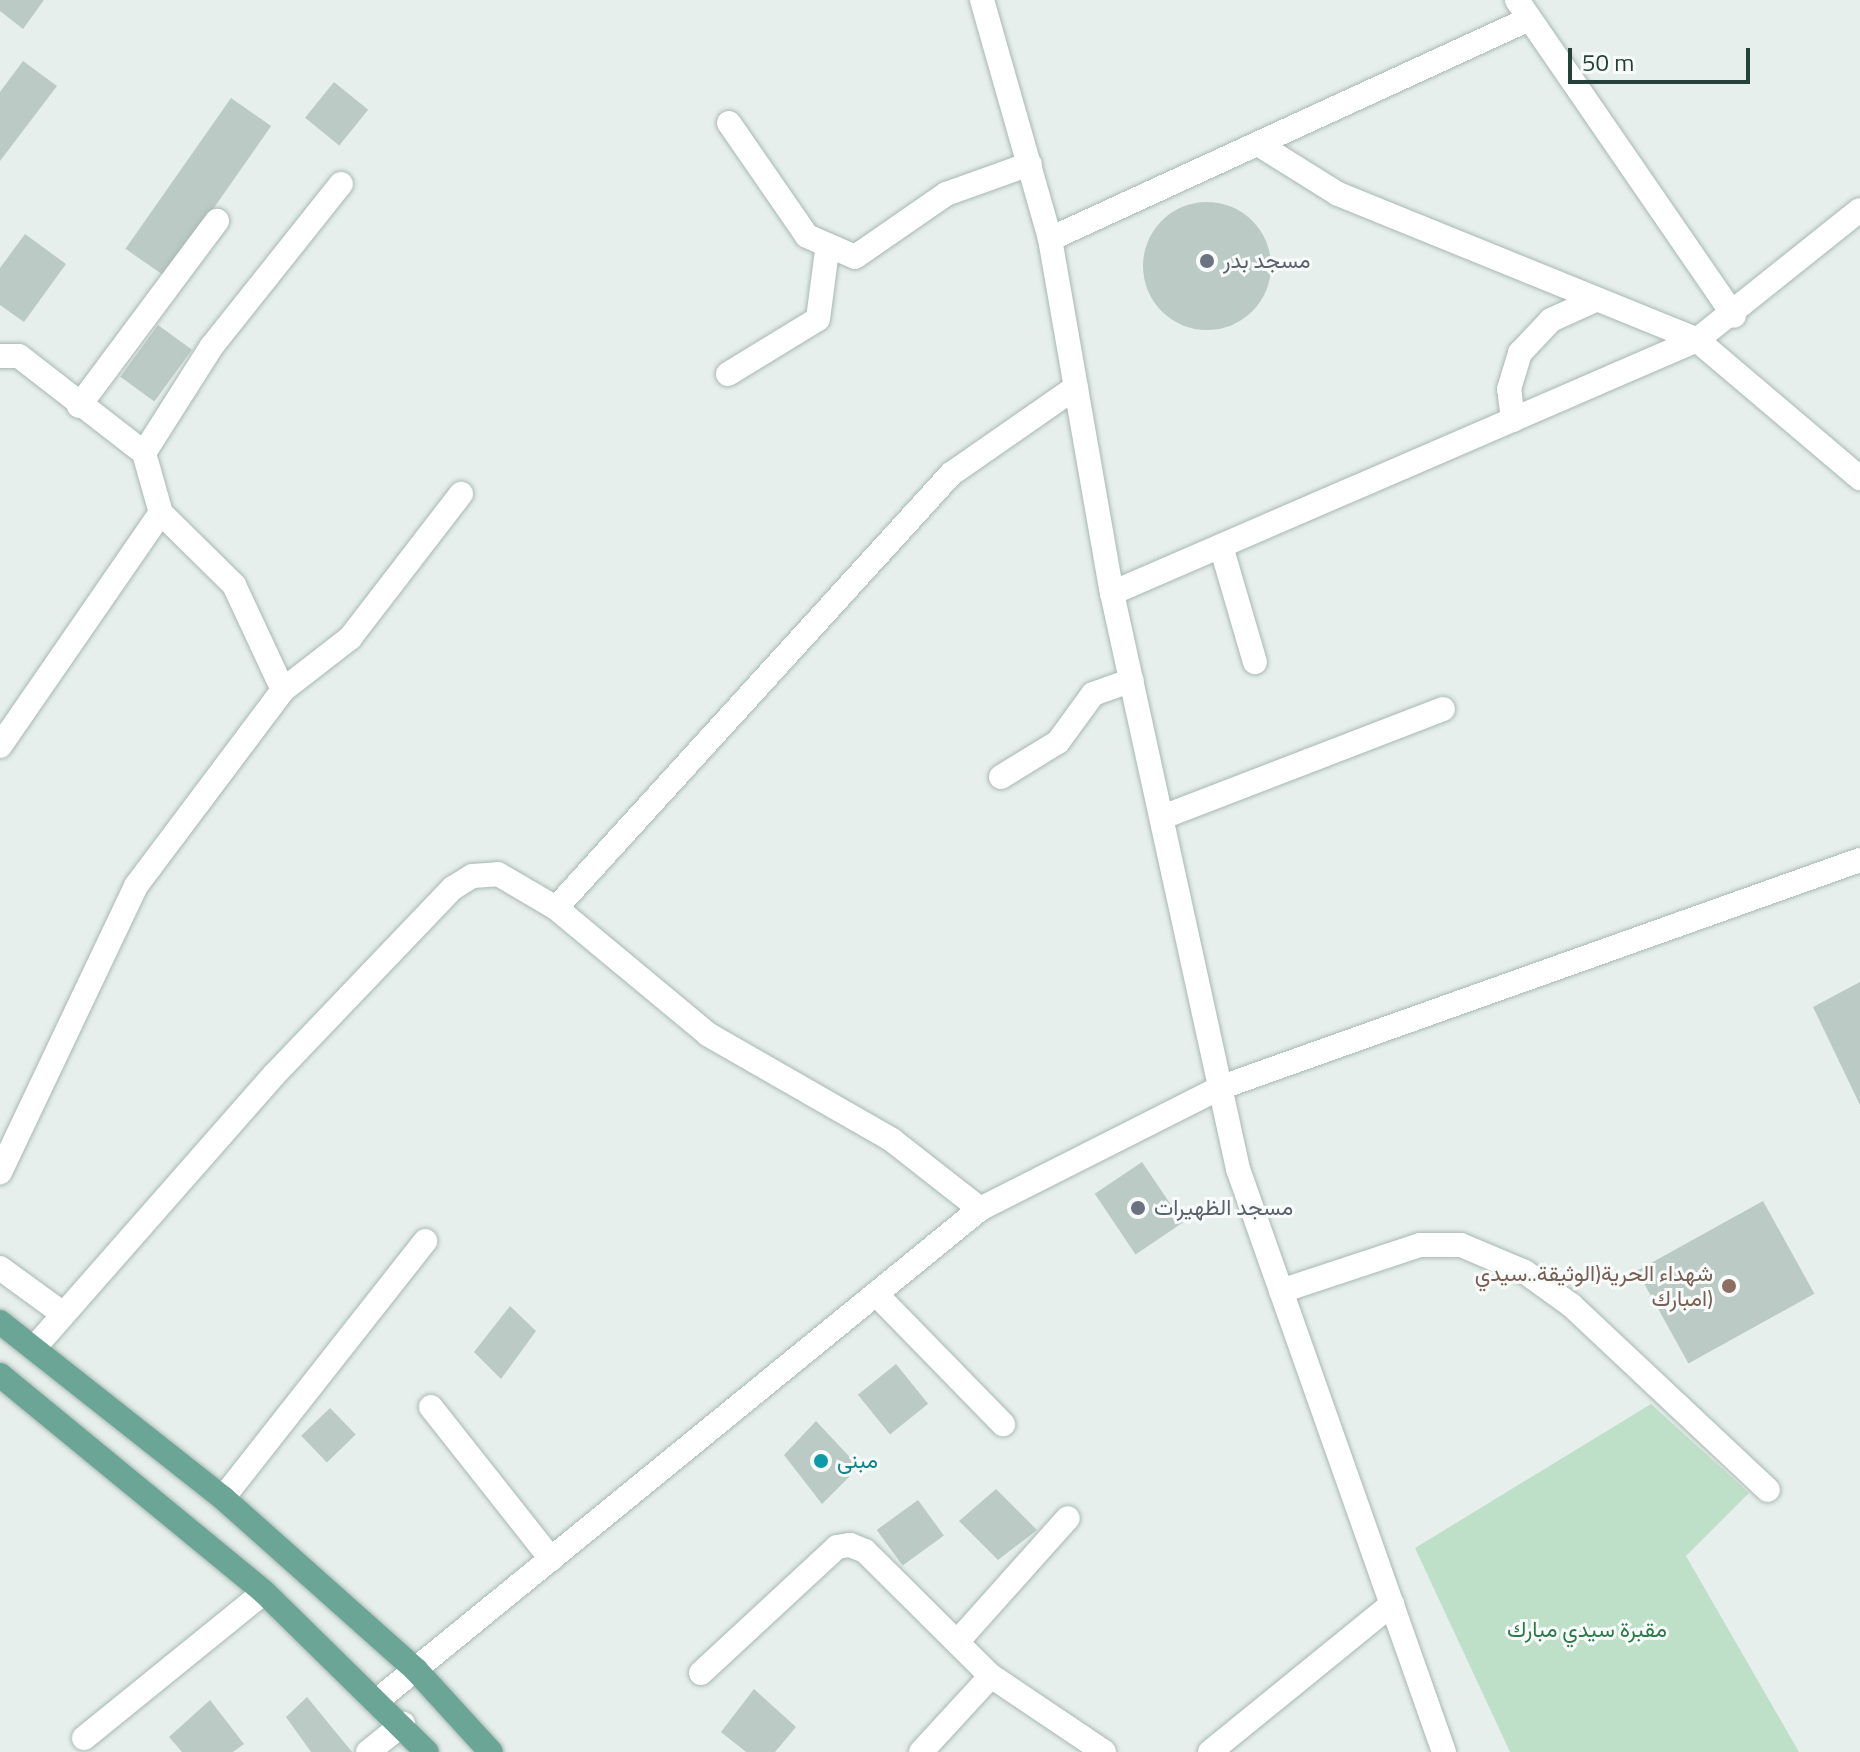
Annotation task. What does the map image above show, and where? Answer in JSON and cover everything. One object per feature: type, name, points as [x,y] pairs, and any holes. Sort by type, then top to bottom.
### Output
[{"type":"main road","points":[[0,1322],[223,1498],[416,1670],[491,1752]]},
{"type":"main road","points":[[0,1375],[264,1592],[379,1699],[427,1752]]},
{"type":"street","points":[[982,0],[1050,239],[1112,593],[1238,1169],[1444,1752]]},
{"type":"street","points":[[1050,239],[1258,144],[1523,10],[1734,316]]},
{"type":"street","points":[[729,123],[807,236],[827,251],[855,257],[946,194],[1030,164]]},
{"type":"street","points":[[1258,144],[1338,194],[1593,301],[1697,340],[1860,478]]},
{"type":"street","points":[[144,453],[212,346],[341,184]]},
{"type":"street","points":[[1112,593],[1697,340],[1734,316],[1860,210]]},
{"type":"street","points":[[79,406],[217,221]]},
{"type":"street","points":[[728,374],[818,319],[827,251]]},
{"type":"street","points":[[1513,420],[1509,389],[1520,353],[1551,320],[1593,301]]},
{"type":"street","points":[[0,356],[19,356],[79,406],[144,453],[161,513],[234,585],[283,690]]},
{"type":"street","points":[[556,908],[951,474],[1076,387]]},
{"type":"street","points":[[0,1172],[136,886],[283,690],[350,638],[461,494]]},
{"type":"street","points":[[0,746],[161,513]]},
{"type":"street","points":[[1221,546],[1255,662]]},
{"type":"street","points":[[1001,777],[1058,742],[1093,694],[1132,680]]},
{"type":"street","points":[[1163,817],[1443,709]]},
{"type":"street","points":[[379,1699],[980,1209],[1222,1087],[1860,860]]},
{"type":"street","points":[[35,1347],[62,1313],[453,888],[498,874],[556,908],[709,1035],[892,1140],[980,1209]]},
{"type":"street","points":[[223,1498],[425,1241]]},
{"type":"street","points":[[1281,1291],[1420,1245],[1461,1245],[1525,1272],[1571,1305],[1768,1490]]},
{"type":"street","points":[[0,1268],[62,1313]]},
{"type":"street","points":[[876,1294],[1003,1424]]},
{"type":"street","points":[[431,1407],[551,1559]]},
{"type":"street","points":[[957,1642],[1068,1518]]},
{"type":"street","points":[[701,1673],[837,1547],[850,1545],[865,1551],[991,1676],[1104,1752]]},
{"type":"street","points":[[84,1738],[264,1592]]},
{"type":"street","points":[[1210,1752],[1392,1604]]},
{"type":"street","points":[[921,1752],[991,1676]]},
{"type":"street","points":[[368,1752],[403,1724]]},
{"type":"green space","name":"مقبرة سيدي مبارك","points":[[1651,1404],[1749,1493],[1686,1556],[1799,1752],[1510,1752],[1415,1548]]},
{"type":"building","points":[[0,0],[44,0],[23,29],[0,11]]},
{"type":"building","points":[[23,61],[57,86],[0,161],[0,92]]},
{"type":"building","points":[[334,82],[368,110],[339,145],[305,118]]},
{"type":"building","points":[[231,98],[271,126],[166,277],[125,249]]},
{"type":"building","name":"مسجد بدر","points":[[1207,202],[1232,207],[1252,221],[1266,241],[1271,266],[1266,291],[1252,311],[1232,325],[1207,330],[1182,325],[1162,311],[1148,291],[1143,266],[1148,241],[1162,221],[1182,207]]},
{"type":"building","points":[[25,234],[66,264],[24,322],[0,305],[0,268]]},
{"type":"building","points":[[158,325],[192,350],[154,401],[120,377]]},
{"type":"building","points":[[1860,982],[1860,1105],[1813,1007]]},
{"type":"building","name":"مسجد الظهيرات","points":[[1142,1162],[1183,1223],[1136,1254],[1095,1194]]},
{"type":"building","points":[[1763,1201],[1814,1294],[1688,1364],[1637,1271]]},
{"type":"building","points":[[510,1306],[536,1331],[501,1379],[474,1352]]},
{"type":"building","name":"مبنى","points":[[896,1364],[928,1404],[890,1434],[858,1395]]},
{"type":"building","points":[[330,1408],[356,1435],[327,1462],[301,1436]]},
{"type":"building","name":"مبنى","points":[[816,1421],[859,1467],[822,1504],[784,1455]]},
{"type":"building","points":[[996,1489],[1037,1530],[998,1560],[959,1521]]},
{"type":"building","name":"مبنى","points":[[918,1500],[944,1536],[903,1566],[877,1530]]},
{"type":"building","points":[[754,1689],[796,1727],[775,1752],[746,1752],[721,1732]]},
{"type":"building","points":[[307,1697],[352,1752],[311,1752],[286,1717]]},
{"type":"building","points":[[210,1700],[244,1744],[233,1752],[182,1752],[169,1737]]},
{"type":"place","name":"مسجد بدر","points":[[1207,261]]},
{"type":"place","name":"مسجد الظهيرات","points":[[1138,1208]]},
{"type":"place","name":"شهداء الحرية(الوثيقة..سيدي امبارك)","points":[[1729,1286]]},
{"type":"place","name":"مبنى","points":[[821,1461]]}]
